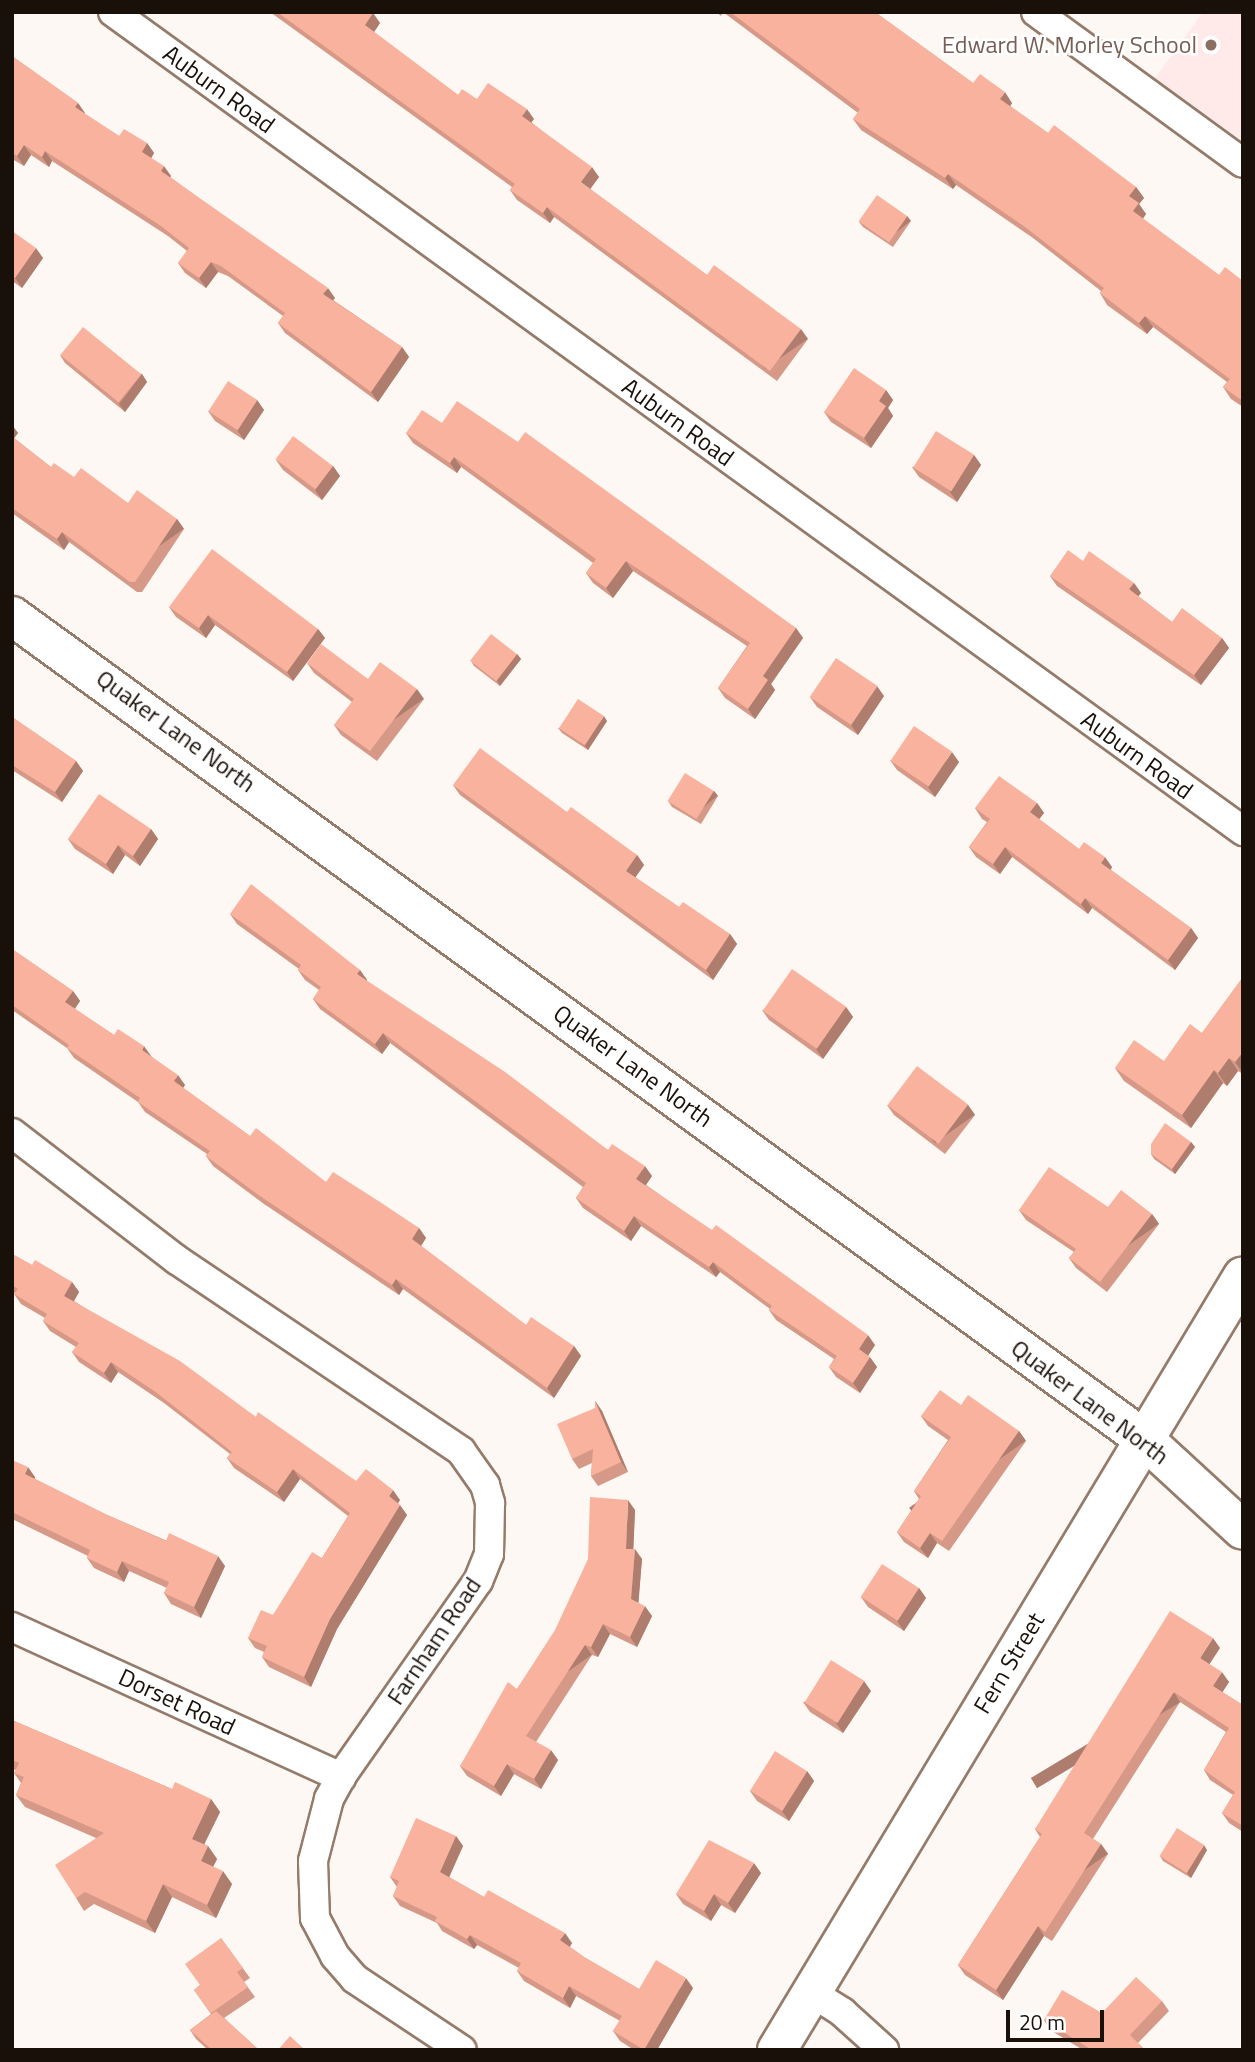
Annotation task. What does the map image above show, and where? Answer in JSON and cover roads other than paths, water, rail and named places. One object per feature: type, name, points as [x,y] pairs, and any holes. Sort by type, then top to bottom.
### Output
[{"type":"street","name":"Auburn Road","points":[[113,12],[1243,831]]},
{"type":"street","points":[[1036,12],[1243,163]]},
{"type":"street","name":"Quaker Lane North","points":[[12,616],[1144,1439],[1243,1530]]},
{"type":"street","name":"Farnham Road","points":[[12,1133],[177,1260],[461,1451],[485,1485],[490,1503],[489,1554],[478,1581],[341,1777],[329,1799],[313,1861],[312,1896],[324,1938],[355,1979],[463,2050]]},
{"type":"street","name":"Fern Street","points":[[777,2050],[1243,1276]]},
{"type":"street","name":"Dorset Road","points":[[12,1627],[341,1777]]},
{"type":"street","points":[[811,1993],[842,2012],[884,2050]]},
{"type":"place","name":"Edward W. Morley School","points":[[1211,45]]}]
